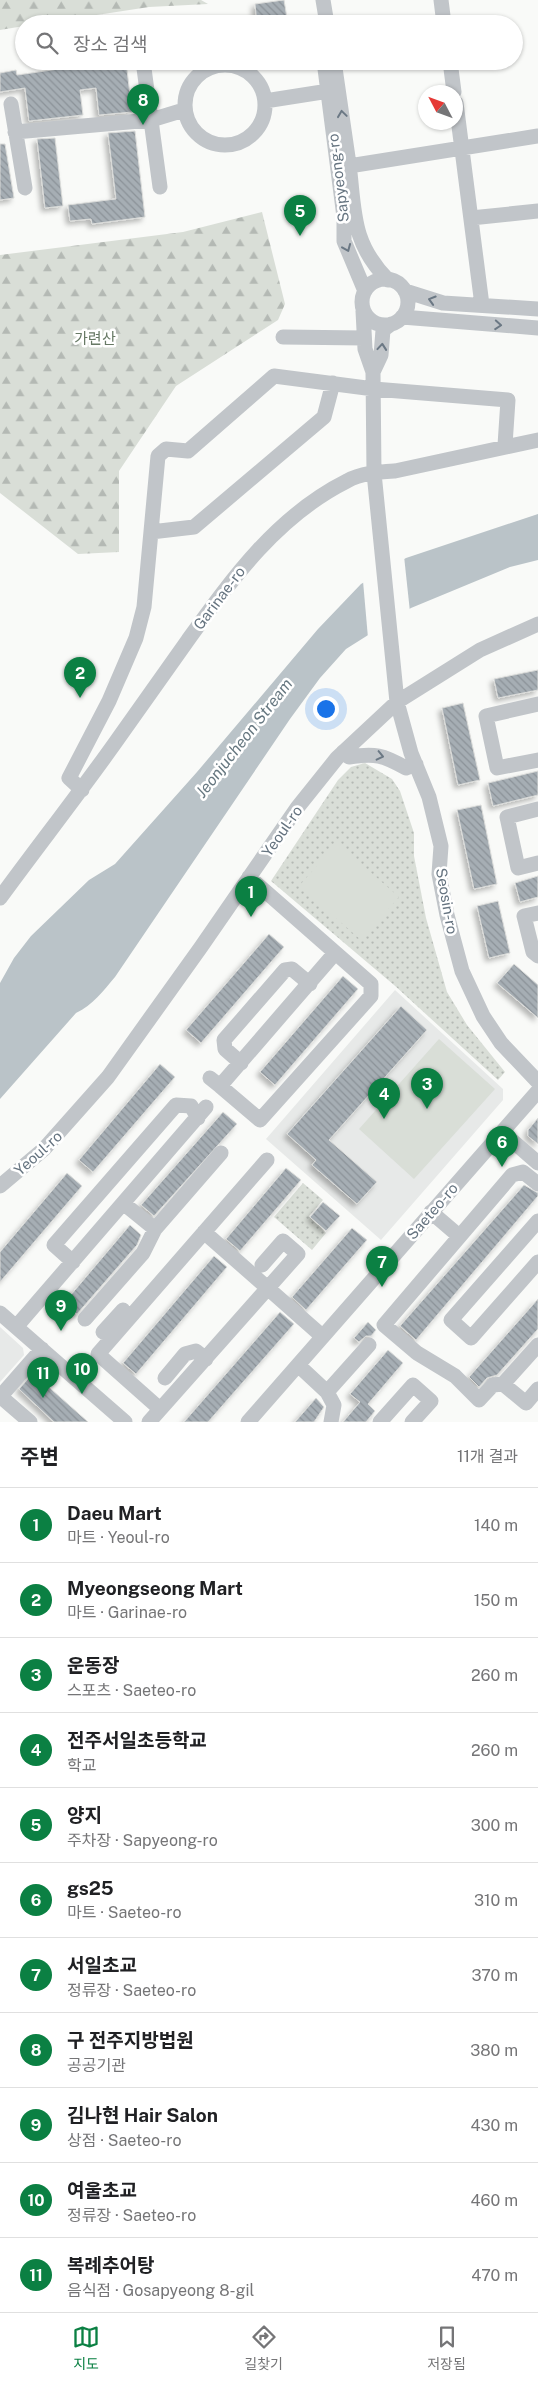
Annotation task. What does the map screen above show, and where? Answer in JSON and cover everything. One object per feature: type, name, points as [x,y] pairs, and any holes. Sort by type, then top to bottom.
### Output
[{"type":"street","points":[[315,0],[318,15]]},
{"type":"street","points":[[323,0],[326,15]]},
{"type":"street","points":[[441,0],[443,15]]},
{"type":"street","points":[[144,70],[160,187]]},
{"type":"street","points":[[204,70],[195,77],[185,96],[184,110],[187,120],[197,135],[208,142],[222,145],[240,142],[253,134],[264,114],[265,101],[261,86],[245,70]]},
{"type":"street","name":"Sapyeong-ro","points":[[327,70],[349,166],[353,214],[366,250],[375,266],[388,280],[395,282],[404,291],[443,303],[538,309]]},
{"type":"street","name":"Sapyeong-ro","points":[[334,70],[333,91],[344,217],[344,241],[364,291],[362,305],[364,311],[365,349],[373,372],[376,496]]},
{"type":"street","points":[[451,70],[453,85]]},
{"type":"street","points":[[265,101],[333,91]]},
{"type":"street","points":[[11,104],[26,188]]},
{"type":"street","points":[[15,132],[152,120],[184,110]]},
{"type":"street","points":[[460,130],[482,305]]},
{"type":"street","points":[[349,166],[538,136]]},
{"type":"street","points":[[471,218],[538,210]]},
{"type":"street","points":[[364,291],[375,282],[388,280]]},
{"type":"street","points":[[373,372],[381,355],[383,330],[397,320],[407,304],[404,291]]},
{"type":"street","points":[[364,311],[372,321],[378,324],[397,320],[538,328]]},
{"type":"street","points":[[283,337],[364,338]]},
{"type":"street","points":[[82,790],[69,778],[109,701],[136,638],[144,607],[158,456],[162,452],[166,449],[188,451],[274,376],[374,389],[508,400],[505,445]]},
{"type":"street","points":[[151,532],[194,527],[324,417],[333,383]]},
{"type":"street","name":"Garinae-ro","points":[[0,898],[82,790],[209,610],[255,552],[271,535],[312,501],[348,480],[374,472],[395,471],[505,445],[538,440]]},
{"type":"street","name":"Seosin-ro","points":[[376,496],[397,702],[416,764],[429,797],[441,846],[439,874],[445,907],[468,988],[501,1043],[538,1082]]},
{"type":"street","name":"Yeoul-ro","points":[[0,1186],[44,1149],[98,1089],[201,947],[297,808],[343,752],[397,702],[480,650],[538,624]]},
{"type":"street","points":[[538,704],[486,716],[498,768],[538,760]]},
{"type":"street","points":[[343,752],[349,757],[374,754],[386,757],[406,768],[416,764]]},
{"type":"street","points":[[538,809],[507,817],[518,868],[538,863]]},
{"type":"street","points":[[249,877],[371,984],[371,996],[260,1120],[215,1082],[241,1063],[335,953]]},
{"type":"street","points":[[538,913],[524,916],[533,952],[538,956]]},
{"type":"street","points":[[241,1063],[225,1049],[224,1040],[285,970],[292,969],[310,984]]},
{"type":"street","name":"Saeteo-ro","points":[[248,1422],[538,1092]]},
{"type":"street","points":[[16,1327],[73,1262],[123,1203],[202,1113],[190,1106],[176,1105],[66,1230],[54,1245],[73,1262]]},
{"type":"street","points":[[502,1132],[538,1163]]},
{"type":"street","points":[[85,1319],[143,1253],[155,1229],[221,1153]]},
{"type":"street","points":[[160,1409],[98,1354],[267,1160]]},
{"type":"street","points":[[538,1184],[523,1172],[512,1175],[384,1325],[417,1352],[455,1376],[479,1400],[493,1385],[504,1384],[538,1345]]},
{"type":"street","points":[[123,1203],[155,1229]]},
{"type":"street","points":[[431,1212],[459,1236]]},
{"type":"street","points":[[538,1222],[451,1320],[471,1338],[538,1262]]},
{"type":"street","points":[[204,1232],[322,1336]]},
{"type":"street","points":[[149,1422],[298,1254],[283,1241],[262,1265]]},
{"type":"street","points":[[103,1332],[126,1307],[134,1313]]},
{"type":"street","points":[[0,1313],[125,1422]]},
{"type":"street","points":[[328,1392],[369,1345]]},
{"type":"street","points":[[30,1422],[0,1397],[42,1349]]},
{"type":"street","points":[[165,1378],[185,1354],[196,1351],[206,1359]]},
{"type":"street","points":[[298,1366],[328,1392],[334,1405],[331,1422]]},
{"type":"street","points":[[380,1422],[420,1383],[431,1401],[412,1422]]},
{"type":"street","points":[[504,1384],[526,1403],[538,1389]]},
{"type":"shaded area","points":[[395,990],[503,1089],[503,1100],[381,1240],[266,1139]]},
{"type":"shaded area","points":[[0,1327],[23,1348],[24,1355],[0,1382]]},
{"type":"green space","points":[[0,0],[201,0],[208,4],[149,7],[97,15],[15,15],[15,28],[0,30]]},
{"type":"green space","name":"가련산","points":[[262,212],[285,304],[278,320],[176,386],[119,471],[119,552],[78,554],[0,493],[0,255],[183,232]]},
{"type":"green space","points":[[365,763],[392,779],[400,791],[414,833],[414,856],[426,918],[447,992],[467,1025],[505,1072],[498,1080],[394,985],[271,881],[338,780],[351,767]]},
{"type":"green space","points":[[337,843],[399,897],[361,940],[299,886]]},
{"type":"green space","points":[[439,1039],[495,1089],[414,1179],[359,1129]]},
{"type":"green space","points":[[303,1183],[323,1200],[309,1216],[326,1233],[312,1250],[274,1217]]},
{"type":"water","name":"Jeonjucheon Stream","points":[[538,514],[538,560],[510,567],[411,608],[346,649],[320,678],[290,719],[115,977],[93,1002],[76,1013],[0,1099],[0,983],[14,958],[31,936],[89,880],[115,864],[197,772],[318,629],[361,584],[406,558]]},
{"type":"pier","points":[[404,556],[410,612],[368,638],[363,581]]},
{"type":"building","points":[[284,0],[286,15],[256,15],[255,4]]},
{"type":"building","points":[[16,70],[17,75],[52,70],[127,70],[132,112],[99,115],[96,88],[80,90],[83,115],[29,121],[25,88],[0,92],[0,73]]},
{"type":"building","points":[[135,131],[145,217],[92,224],[91,219],[70,221],[68,205],[116,199],[108,133]]},
{"type":"building","points":[[55,138],[63,206],[45,208],[37,139]]},
{"type":"building","points":[[0,144],[5,144],[14,198],[0,200]]},
{"type":"building","points":[[538,670],[538,690],[498,698],[494,679]]},
{"type":"building","points":[[463,703],[480,780],[458,785],[442,708]]},
{"type":"building","points":[[538,771],[538,795],[493,806],[488,783]]},
{"type":"building","points":[[481,805],[497,884],[474,889],[457,810]]},
{"type":"building","points":[[538,876],[538,897],[520,902],[515,883]]},
{"type":"building","points":[[498,901],[510,953],[489,958],[477,906]]},
{"type":"building","points":[[269,934],[284,947],[201,1043],[186,1030]]},
{"type":"building","points":[[514,964],[538,985],[538,1018],[497,983]]},
{"type":"building","points":[[343,976],[358,989],[275,1085],[260,1072]]},
{"type":"building","points":[[401,1006],[427,1030],[329,1140],[377,1182],[357,1204],[312,1165],[316,1160],[287,1134]]},
{"type":"building","points":[[160,1064],[175,1077],[93,1172],[79,1160]]},
{"type":"building","points":[[223,1112],[237,1124],[154,1216],[141,1205]]},
{"type":"building","points":[[538,1118],[538,1144],[528,1136],[528,1130]]},
{"type":"building","points":[[286,1168],[301,1180],[240,1251],[226,1239]]},
{"type":"building","points":[[67,1173],[82,1186],[0,1282],[0,1252]]},
{"type":"building","points":[[524,1185],[538,1193],[538,1196],[416,1340],[400,1326]]},
{"type":"building","points":[[323,1202],[340,1216],[326,1231],[310,1217]]},
{"type":"building","points":[[130,1225],[141,1235],[137,1245],[77,1314],[64,1303]]},
{"type":"building","points":[[352,1228],[367,1240],[306,1310],[292,1297]]},
{"type":"building","points":[[214,1256],[227,1267],[136,1374],[123,1363]]},
{"type":"building","points":[[538,1299],[538,1329],[497,1375],[487,1378],[479,1387],[469,1377]]},
{"type":"building","points":[[280,1312],[294,1324],[208,1422],[184,1422]]},
{"type":"building","points":[[368,1322],[376,1330],[371,1336],[366,1336],[359,1342],[354,1338]]},
{"type":"building","points":[[388,1350],[403,1363],[368,1404],[375,1411],[366,1422],[343,1422],[360,1402],[350,1394]]},
{"type":"building","points":[[34,1372],[88,1422],[54,1422],[19,1389]]},
{"type":"building","points":[[316,1398],[324,1407],[314,1422],[295,1422]]},
{"type":"place","name":"구 전주지방법원","points":[[143,125]]},
{"type":"place","name":"양지","points":[[300,236]]},
{"type":"place","name":"Myeongseong Mart","points":[[80,698]]},
{"type":"place","name":"Daeu Mart","points":[[251,917]]},
{"type":"place","name":"운동장","points":[[427,1109]]},
{"type":"place","name":"전주서일초등학교","points":[[384,1119]]},
{"type":"place","name":"gs25","points":[[502,1167]]},
{"type":"place","name":"서일초교","points":[[382,1287]]},
{"type":"place","name":"김나현 Hair Salon","points":[[61,1331]]},
{"type":"place","name":"여울초교","points":[[82,1394]]},
{"type":"place","name":"복례추어탕","points":[[43,1398]]}]
